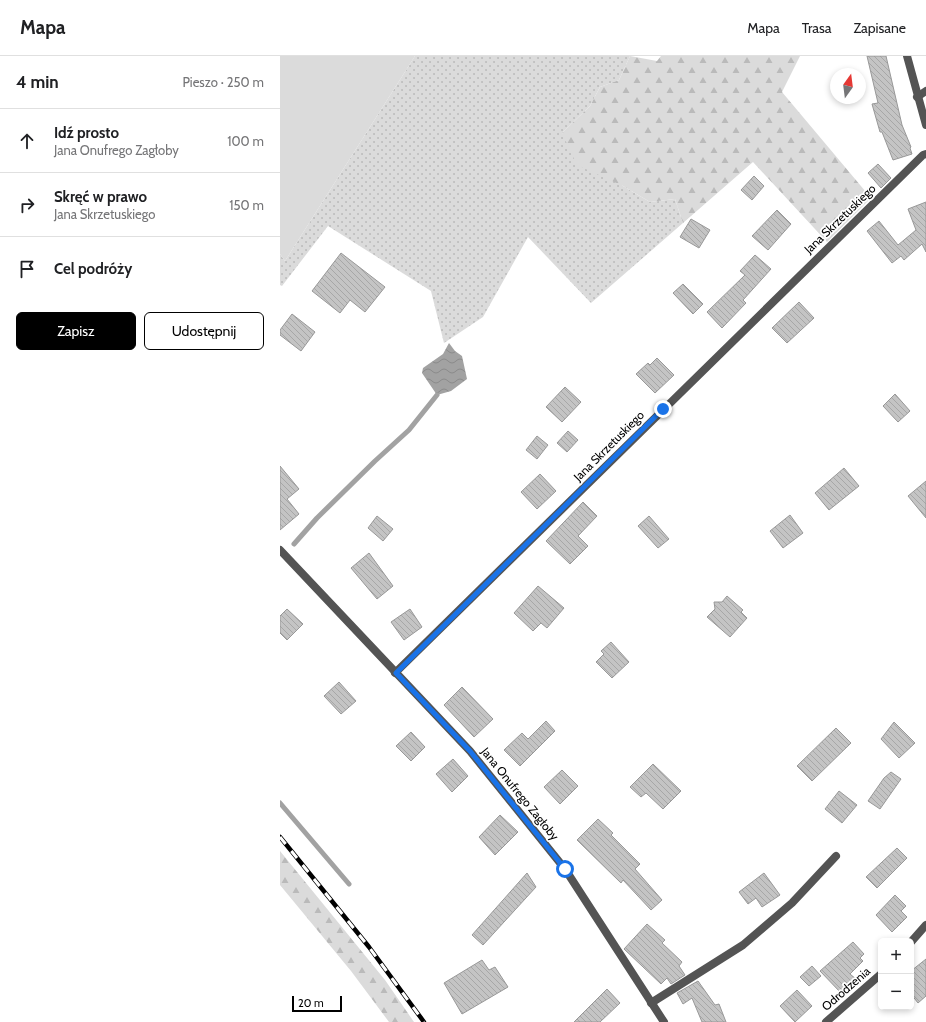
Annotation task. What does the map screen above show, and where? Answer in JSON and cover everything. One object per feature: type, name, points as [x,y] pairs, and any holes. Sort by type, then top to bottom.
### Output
[{"type":"street","points":[[906,56],[926,126]]},
{"type":"street","points":[[917,97],[926,91]]},
{"type":"street","name":"Jana Skrzetuskiego","points":[[396,673],[668,404],[923,155],[926,154]]},
{"type":"street","name":"Jana Onufrego Zagłoby","points":[[280,550],[470,751],[565,869],[664,1022]]},
{"type":"street","points":[[651,1003],[743,945],[792,903],[836,856]]},
{"type":"street","points":[[914,939],[926,925]]},
{"type":"street","name":"Odrodzenia","points":[[826,1022],[878,977]]},
{"type":"green space","points":[[280,56],[415,56],[285,261],[280,254]]},
{"type":"green space","points":[[415,56],[630,56],[619,80],[600,87],[590,106],[562,133],[623,186],[650,202],[675,199],[683,223],[591,303],[528,237],[483,317],[444,343],[431,291],[328,226],[282,286],[280,285],[280,254],[285,261]]},
{"type":"green space","points":[[630,56],[657,61],[661,56],[800,56],[782,92],[871,198],[827,242],[753,162],[683,223],[675,199],[650,202],[623,186],[577,165],[562,133],[590,106],[600,87],[619,80]]},
{"type":"green space","points":[[280,851],[385,980],[414,1022],[389,1022],[351,971],[280,885]]},
{"type":"water","points":[[449,343],[455,351],[462,356],[467,379],[451,391],[437,395],[422,373],[423,368],[443,354]]},
{"type":"building","points":[[867,56],[886,56],[902,125],[911,147],[912,154],[893,160],[882,132],[880,132],[872,104],[878,103]]},
{"type":"building","points":[[878,164],[891,178],[881,188],[868,173]]},
{"type":"building","points":[[754,176],[764,186],[752,200],[741,190]]},
{"type":"building","points":[[926,202],[926,252],[922,244],[904,260],[901,256],[892,263],[867,231],[879,221],[898,245],[916,230],[908,209]]},
{"type":"building","points":[[777,210],[791,224],[768,250],[752,236]]},
{"type":"building","points":[[691,219],[710,230],[699,248],[680,237]]},
{"type":"building","points":[[341,253],[385,287],[365,312],[350,300],[340,313],[312,291]]},
{"type":"building","points":[[755,255],[771,269],[743,300],[746,303],[722,328],[707,312],[745,275],[740,271]]},
{"type":"building","points":[[683,284],[703,304],[693,314],[673,293]]},
{"type":"building","points":[[799,302],[814,318],[787,343],[772,328]]},
{"type":"building","points":[[292,314],[315,332],[301,351],[280,335],[280,330]]},
{"type":"building","points":[[657,358],[674,375],[655,393],[636,374],[648,363],[650,365]]},
{"type":"building","points":[[565,387],[581,402],[562,422],[546,407]]},
{"type":"building","points":[[895,394],[910,411],[898,422],[883,406]]},
{"type":"building","points":[[568,431],[578,440],[567,452],[557,443]]},
{"type":"building","points":[[537,436],[548,445],[537,459],[526,450]]},
{"type":"building","points":[[280,466],[299,489],[287,499],[299,514],[280,530]]},
{"type":"building","points":[[844,468],[859,486],[829,510],[815,493]]},
{"type":"building","points":[[540,474],[556,491],[537,509],[521,492]]},
{"type":"building","points":[[926,481],[926,518],[908,496]]},
{"type":"building","points":[[583,502],[597,516],[578,536],[588,546],[570,564],[546,541]]},
{"type":"building","points":[[790,515],[803,533],[783,548],[770,531]]},
{"type":"building","points":[[377,516],[393,529],[383,541],[368,528]]},
{"type":"building","points":[[649,516],[669,539],[658,548],[638,526]]},
{"type":"building","points":[[369,553],[393,586],[377,599],[351,568]]},
{"type":"building","points":[[538,586],[564,608],[547,628],[541,623],[533,631],[514,613]]},
{"type":"building","points":[[727,596],[743,610],[741,612],[747,618],[730,637],[707,617],[715,609],[714,602],[722,602]]},
{"type":"building","points":[[287,609],[303,624],[287,640],[280,633],[280,616]]},
{"type":"building","points":[[410,609],[422,627],[404,640],[391,622]]},
{"type":"building","points":[[611,642],[629,662],[612,678],[596,662],[604,654],[601,651]]},
{"type":"building","points":[[339,682],[356,701],[341,714],[324,696]]},
{"type":"building","points":[[462,687],[493,719],[474,737],[444,705]]},
{"type":"building","points":[[546,721],[555,731],[520,766],[504,750],[522,733],[528,739]]},
{"type":"building","points":[[894,722],[915,743],[899,758],[881,739]]},
{"type":"building","points":[[836,728],[851,743],[812,781],[797,766]]},
{"type":"building","points":[[411,732],[425,747],[411,761],[396,746]]},
{"type":"building","points":[[453,759],[468,776],[452,792],[436,774]]},
{"type":"building","points":[[653,764],[681,791],[663,809],[646,793],[641,797],[630,787]]},
{"type":"building","points":[[562,770],[578,786],[560,804],[544,787]]},
{"type":"building","points":[[891,772],[901,779],[880,809],[868,801],[884,778]]},
{"type":"building","points":[[839,791],[857,805],[842,823],[825,809]]},
{"type":"building","points":[[500,815],[518,832],[495,855],[479,837]]},
{"type":"building","points":[[598,819],[613,833],[611,835],[640,864],[635,869],[662,900],[651,910],[623,880],[621,883],[577,840]]},
{"type":"building","points":[[897,848],[907,858],[877,888],[866,877]]},
{"type":"building","points":[[527,873],[536,887],[483,945],[472,935]]},
{"type":"building","points":[[764,873],[780,895],[762,907],[756,898],[748,904],[739,892]]},
{"type":"building","points":[[895,895],[906,906],[901,911],[907,917],[892,932],[876,915]]},
{"type":"building","points":[[647,924],[665,940],[662,943],[682,962],[679,966],[685,975],[671,984],[667,978],[661,984],[624,949]]},
{"type":"building","points":[[853,942],[864,954],[860,958],[863,961],[850,974],[856,979],[841,993],[820,971]]},
{"type":"building","points":[[926,959],[926,996],[918,1003],[914,998],[914,969]]},
{"type":"building","points":[[482,960],[489,970],[495,967],[508,987],[462,1014],[444,983]]},
{"type":"building","points":[[812,966],[821,976],[809,986],[800,977]]},
{"type":"building","points":[[698,981],[715,1005],[719,1004],[726,1022],[702,1022],[692,998],[683,1004],[677,993]]},
{"type":"building","points":[[607,989],[620,1003],[600,1022],[574,1022]]},
{"type":"building","points":[[797,990],[812,1006],[795,1022],[780,1006]]},
{"type":"waterway","points":[[294,544],[317,518],[409,430],[437,395]]},
{"type":"waterway","points":[[280,803],[349,884]]},
{"type":"railway","points":[[280,837],[369,947],[424,1022]]},
{"type":"route","points":[[565,869],[470,751],[396,673],[663,409]]}]
